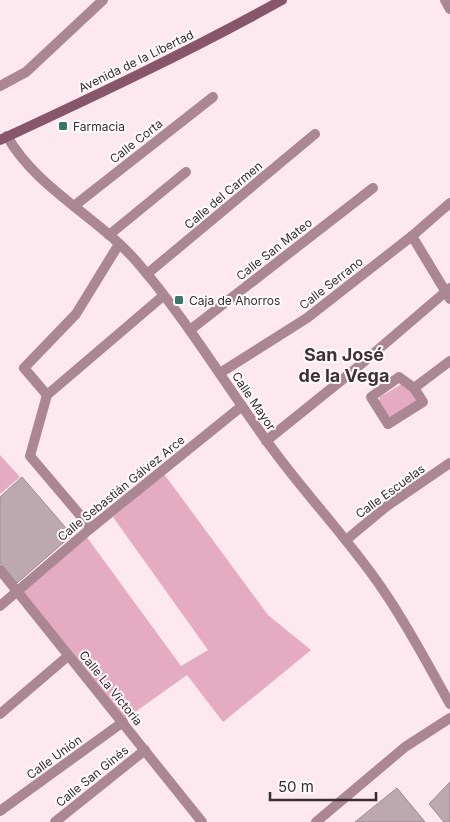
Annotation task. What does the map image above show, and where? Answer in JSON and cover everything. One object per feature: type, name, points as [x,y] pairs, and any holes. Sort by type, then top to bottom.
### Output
[{"type":"main road","name":"Avenida de la Libertad","points":[[4,138],[135,77],[282,0]]},
{"type":"street","points":[[0,86],[26,72],[103,0]]},
{"type":"street","points":[[444,0],[450,9]]},
{"type":"street","name":"Calle Corta","points":[[74,206],[213,97]]},
{"type":"street","name":"Calle del Carmen","points":[[147,274],[315,134]]},
{"type":"street","name":"Calle Mayor","points":[[4,138],[22,158],[74,206],[109,234],[147,274],[190,330],[266,441],[346,540],[389,599],[450,704]]},
{"type":"street","points":[[109,234],[186,172]]},
{"type":"street","name":"Calle San Mateo","points":[[190,330],[373,188]]},
{"type":"street","name":"Calle Serrano","points":[[220,373],[306,318],[412,236],[450,203]]},
{"type":"street","points":[[266,441],[448,293],[412,236]]},
{"type":"street","points":[[47,395],[24,368],[76,314],[119,244]]},
{"type":"street","points":[[91,528],[30,456],[47,395],[163,296]]},
{"type":"street","points":[[414,388],[450,361]]},
{"type":"street","points":[[399,377],[414,388],[423,402],[388,424],[371,397],[399,377]]},
{"type":"street","name":"Calle Sebastián Gálvez Arce","points":[[0,606],[91,528],[242,406]]},
{"type":"street","name":"Calle Escuelas","points":[[346,540],[387,506],[450,463]]},
{"type":"street","name":"Calle La Victoria","points":[[0,570],[200,821]]},
{"type":"street","points":[[0,714],[68,656]]},
{"type":"street","points":[[316,822],[406,747],[450,718]]},
{"type":"street","name":"Calle Unión","points":[[0,811],[123,722]]},
{"type":"street","name":"Calle San Ginés","points":[[55,822],[145,750]]},
{"type":"shaded area","points":[[405,382],[419,401],[389,419],[378,403],[380,397]]},
{"type":"shaded area","points":[[0,455],[20,477],[0,494]]},
{"type":"shaded area","points":[[164,474],[268,615],[311,650],[223,722],[187,675],[124,720],[20,591],[86,536],[181,666],[208,650],[113,517]]},
{"type":"building","points":[[22,477],[72,535],[17,583],[0,563],[0,497]]},
{"type":"building","points":[[450,782],[450,822],[444,822],[429,804]]},
{"type":"building","points":[[397,788],[425,822],[355,822]]},
{"type":"place","name":"Farmacia","points":[[63,126]]},
{"type":"place","name":"Caja de Ahorros","points":[[179,300]]},
{"type":"district","name":"San José de la Vega","points":[[344,364]]}]
